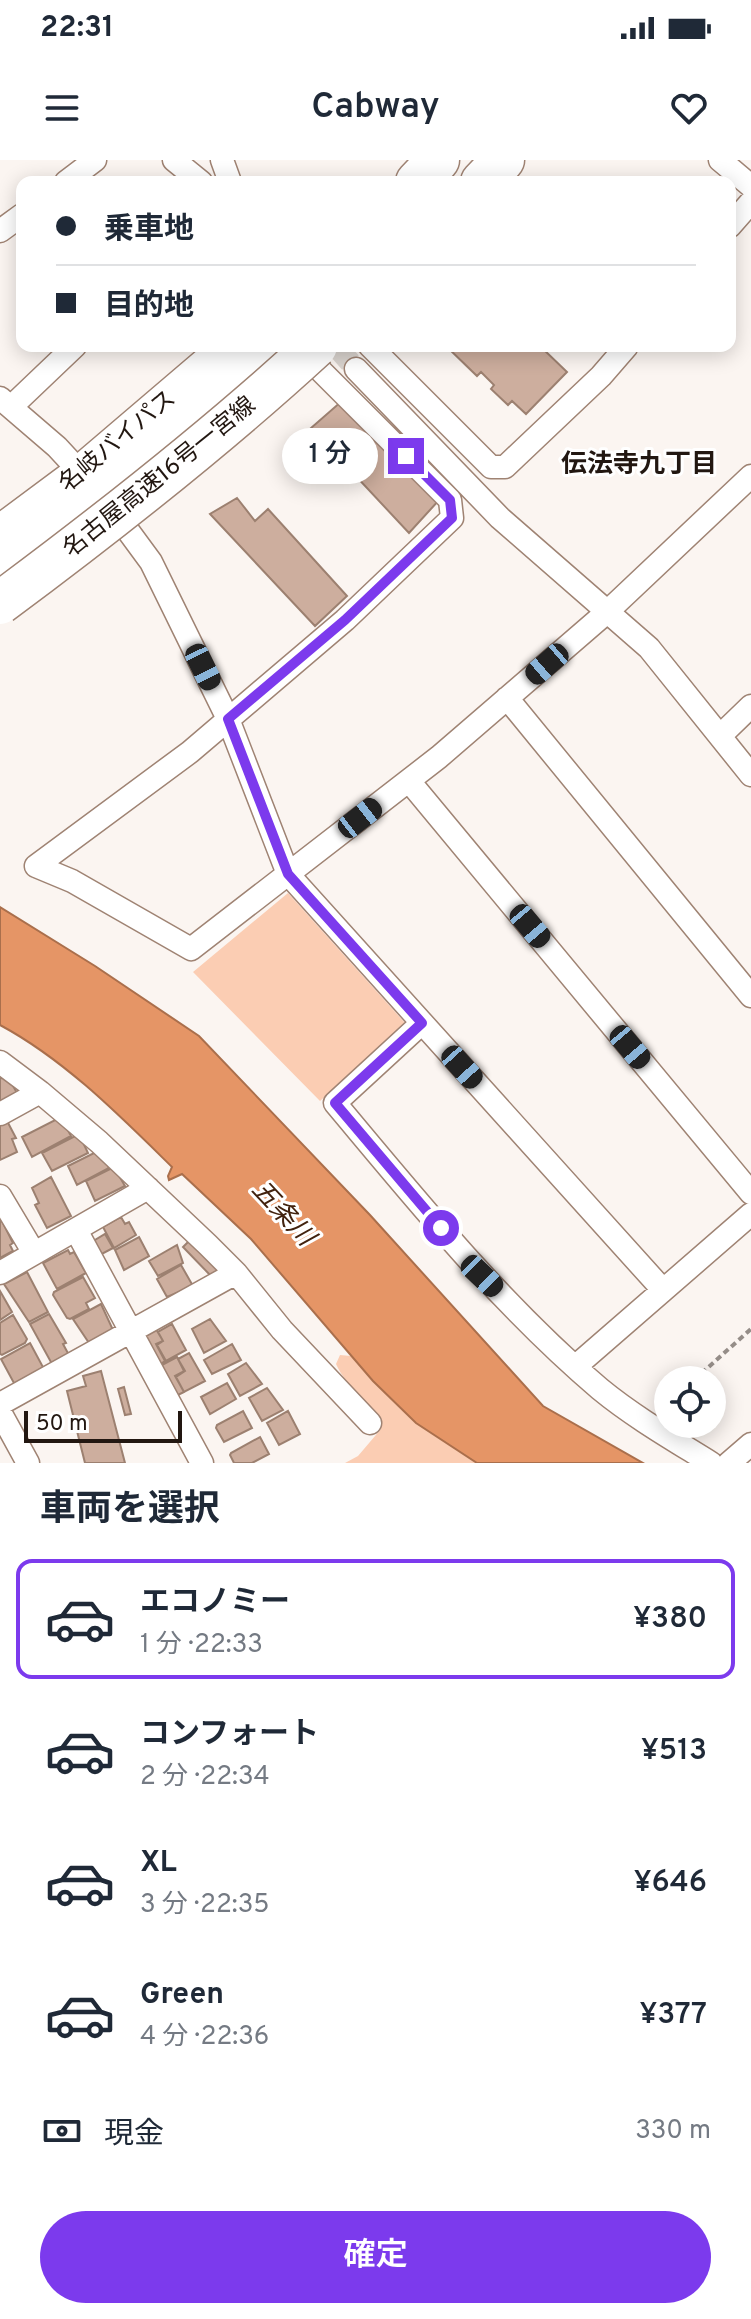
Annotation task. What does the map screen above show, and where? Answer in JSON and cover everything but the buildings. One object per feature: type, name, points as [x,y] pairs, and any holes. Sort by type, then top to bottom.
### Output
[{"type":"highway","points":[[416,176],[431,160]]},
{"type":"highway","points":[[423,176],[440,160]]},
{"type":"highway","points":[[464,176],[477,160]]},
{"type":"highway","points":[[488,176],[503,160]]},
{"type":"highway","points":[[509,176],[525,160]]},
{"type":"highway","name":"名岐バイパス","points":[[0,535],[82,474],[225,352]]},
{"type":"highway","name":"名古屋高速16号一宮線","points":[[0,550],[177,406],[236,352]]},
{"type":"highway","points":[[0,574],[93,507],[272,352]]},
{"type":"highway","points":[[0,624],[141,516],[234,413],[327,355]]},
{"type":"highway","name":"名古屋高速16号一宮線","points":[[0,603],[256,402],[327,355]]},
{"type":"street","points":[[74,176],[95,160]]},
{"type":"street","points":[[174,160],[194,176]]},
{"type":"street","points":[[720,160],[751,186]]},
{"type":"street","points":[[736,219],[751,202]]},
{"type":"street","points":[[68,352],[6,402],[57,447],[82,474]]},
{"type":"street","points":[[376,352],[491,467],[505,467],[601,376],[622,352]]},
{"type":"street","points":[[327,355],[500,518],[649,648],[751,775]]},
{"type":"street","points":[[327,355],[450,500],[452,518],[345,620],[190,752],[36,866],[72,881],[191,949],[409,781],[607,612],[751,476]]},
{"type":"street","points":[[141,516],[151,562],[228,719],[288,874],[663,1290]]},
{"type":"street","points":[[507,698],[751,996]]},
{"type":"street","points":[[720,736],[751,706]]},
{"type":"street","points":[[409,781],[751,1193]]},
{"type":"street","points":[[422,1023],[335,1103],[482,1276],[601,1389],[711,1463]]},
{"type":"street","points":[[0,1062],[40,1092],[148,1188],[236,1273],[282,1330],[370,1423]]},
{"type":"street","points":[[0,1114],[40,1092]]},
{"type":"street","points":[[0,1273],[148,1188]]},
{"type":"street","points":[[0,1196],[34,1253]]},
{"type":"street","points":[[576,1366],[751,1214]]},
{"type":"street","points":[[76,1230],[202,1463]]},
{"type":"street","points":[[0,1404],[236,1273]]},
{"type":"street","points":[[0,1412],[28,1463]]},
{"type":"street","points":[[729,1463],[751,1444]]},
{"type":"path","points":[[710,1366],[751,1329]]},
{"type":"shaded area","points":[[288,893],[406,1024],[320,1101],[193,972]]},
{"type":"shaded area","points":[[340,1355],[351,1356],[416,1423],[477,1463],[345,1463],[358,1456],[381,1429],[373,1411],[336,1364]]},
{"type":"water","name":"五条川","points":[[0,907],[199,1036],[370,1215],[543,1406],[643,1463],[477,1463],[416,1423],[373,1381],[251,1239],[182,1174],[169,1180],[172,1167],[69,1072],[0,1025]]},
{"type":"tunnel","points":[[341,352],[356,369]]},
{"type":"district","name":"伝法寺九丁目","points":[[639,465]]},
{"type":"route","points":[[406,456],[450,500],[452,518],[345,620],[228,719],[288,874],[422,1023],[335,1103],[441,1228]]}]
